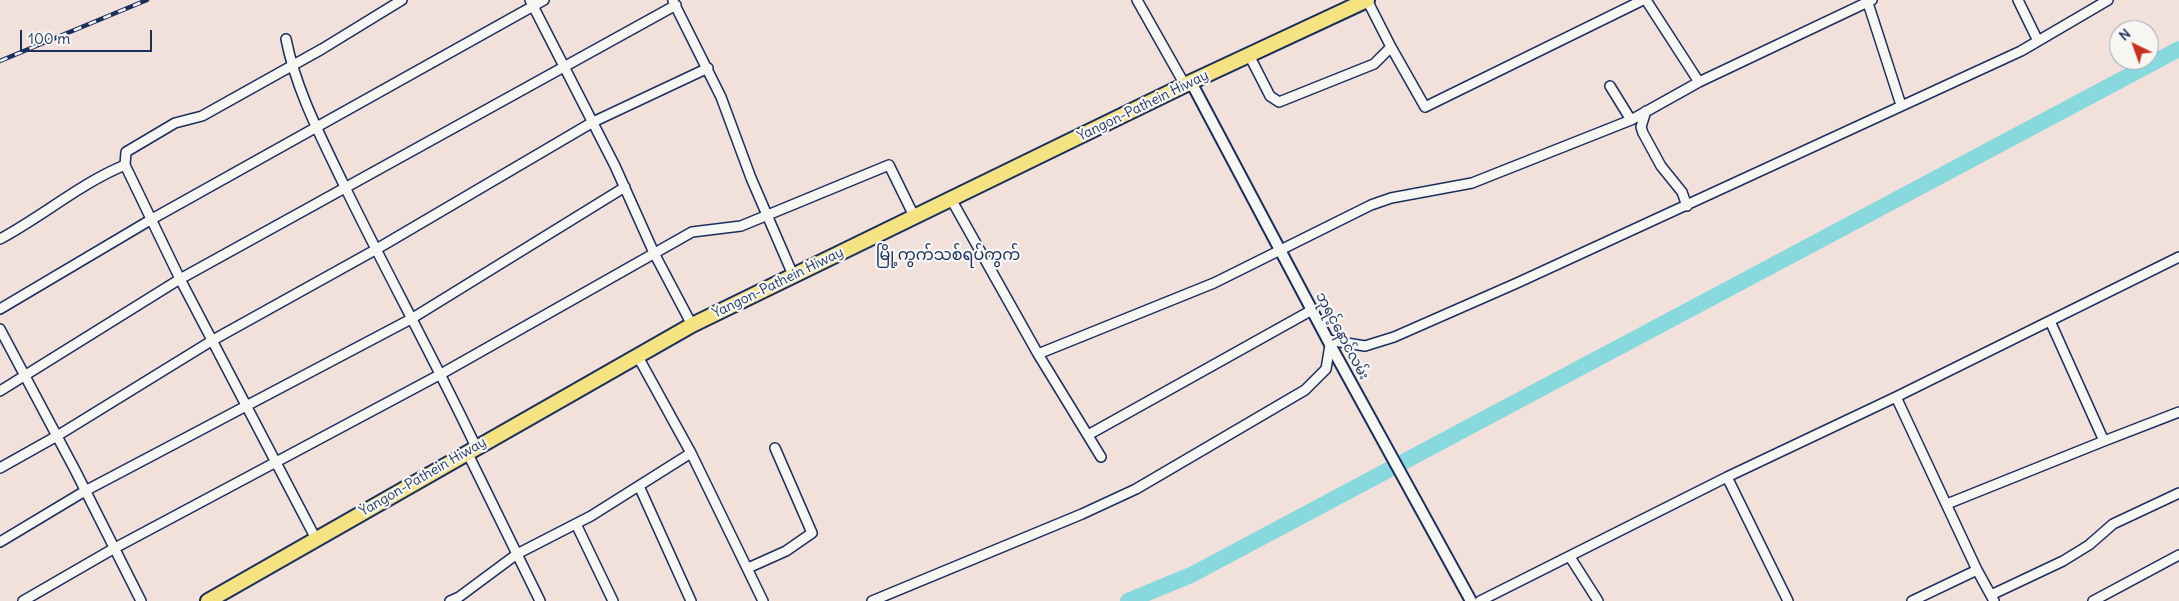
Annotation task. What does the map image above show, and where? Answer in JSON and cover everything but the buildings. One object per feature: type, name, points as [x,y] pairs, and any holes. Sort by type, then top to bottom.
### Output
[{"type":"highway","name":"Yangon-Pathein Hiway","points":[[208,601],[692,325],[1188,84],[1367,0]]},
{"type":"street","points":[[316,539],[180,279],[125,165],[126,152],[175,123],[202,116],[402,0]]},
{"type":"street","points":[[0,308],[531,3],[544,0]]},
{"type":"street","points":[[1137,0],[1188,84]]},
{"type":"street","points":[[1367,0],[1425,107],[1645,0],[1699,82]]},
{"type":"street","points":[[2018,0],[2038,41]]},
{"type":"street","points":[[872,601],[1082,514],[1136,489],[1305,390],[1326,369],[1330,344],[1365,346],[1394,337],[1687,206],[1901,105],[2021,51],[2108,0]]},
{"type":"street","points":[[1038,354],[1214,284],[1371,205],[1391,198],[1472,183],[1631,120],[1699,82],[1869,1],[1901,105]]},
{"type":"street","points":[[0,391],[180,279],[674,2],[708,68],[767,216],[781,244],[793,275]]},
{"type":"street","points":[[531,3],[593,122],[625,187],[654,253],[692,325]]},
{"type":"street","points":[[286,39],[291,65],[316,128],[375,250],[441,374],[517,554],[540,601]]},
{"type":"street","points":[[1249,55],[1270,96],[1279,102],[1374,64],[1391,47]]},
{"type":"street","points":[[0,468],[57,436],[213,340],[375,250],[593,122],[708,68]]},
{"type":"street","name":"ဘုရင့်နောင်လမ်း","points":[[1188,84],[1281,250],[1430,530],[1471,601]]},
{"type":"street","points":[[1610,86],[1631,120]]},
{"type":"street","points":[[1646,111],[1641,127],[1642,133],[1662,166],[1682,192],[1687,206]]},
{"type":"street","points":[[0,238],[47,212],[107,173],[125,165]]},
{"type":"street","points":[[23,601],[114,549],[441,374],[692,232],[741,226],[889,165],[914,216]]},
{"type":"street","points":[[0,542],[85,491],[411,319],[625,187]]},
{"type":"street","points":[[951,199],[1038,354],[1101,457]]},
{"type":"street","points":[[1480,601],[1727,477],[1896,397],[2179,257]]},
{"type":"street","points":[[1088,436],[1312,310]]},
{"type":"street","points":[[2050,321],[2104,441]]},
{"type":"street","points":[[0,328],[141,601]]},
{"type":"street","points":[[637,355],[691,452],[763,601]]},
{"type":"street","points":[[1896,397],[1992,598],[2063,561],[2089,545],[2113,524],[2179,494]]},
{"type":"street","points":[[1947,504],[2179,412]]},
{"type":"street","points":[[748,568],[786,551],[812,533],[775,448]]},
{"type":"street","points":[[450,601],[460,599],[517,554],[576,524],[640,486],[691,452]]},
{"type":"street","points":[[1727,477],[1788,601]]},
{"type":"street","points":[[640,486],[691,601]]},
{"type":"street","points":[[576,524],[613,601]]},
{"type":"street","points":[[2093,601],[2179,555]]},
{"type":"street","points":[[1570,556],[1598,601]]},
{"type":"street","points":[[1912,601],[1977,570]]},
{"type":"waterway","points":[[1128,601],[1191,575],[2179,49]]},
{"type":"railway","points":[[0,61],[147,0]]},
{"type":"district","name":"မြို့ကွက်သစ်ရပ်ကွက်","points":[[948,255]]}]
